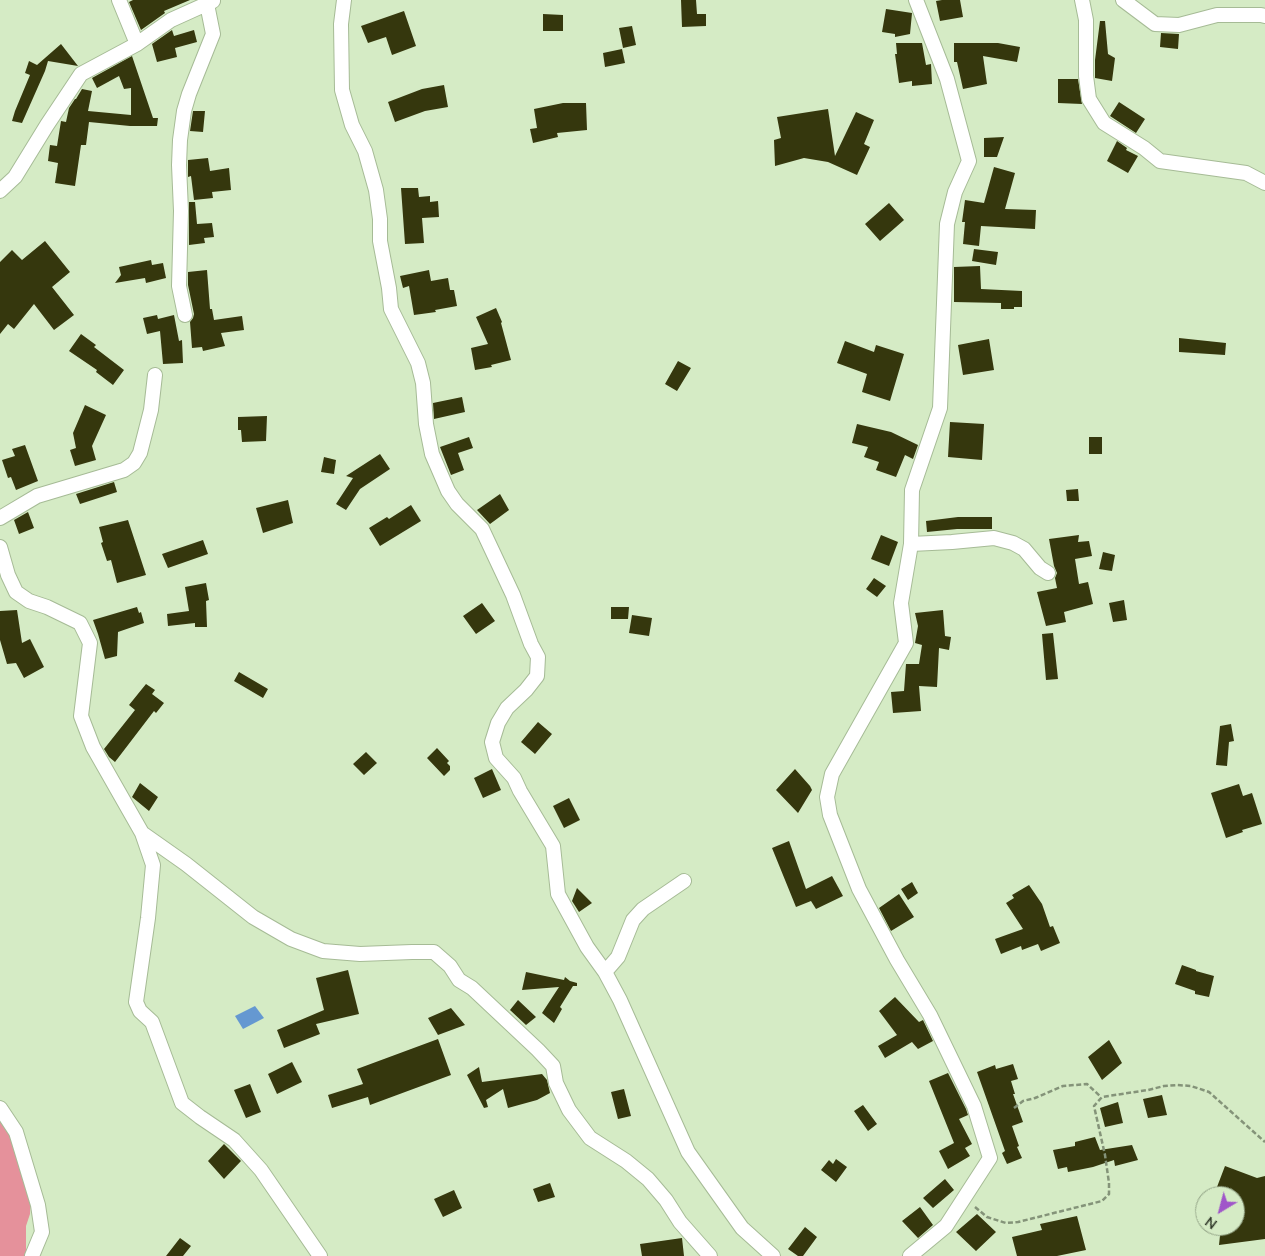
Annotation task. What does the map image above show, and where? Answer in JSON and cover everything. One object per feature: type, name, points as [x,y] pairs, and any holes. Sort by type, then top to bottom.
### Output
[{"type":"street","points":[[119,0],[138,44]]},
{"type":"street","points":[[344,0],[341,24],[342,90],[352,125],[364,151],[376,190],[380,219],[380,241],[391,308],[418,362],[423,383],[426,424],[432,454],[448,491],[457,504],[482,529],[513,595],[531,644],[538,657],[537,676],[526,690],[507,708],[498,722],[492,742],[496,758],[514,778],[553,846],[558,894],[587,947],[605,972],[620,1000],[688,1152],[742,1228],[774,1256]]},
{"type":"street","points":[[910,1256],[946,1226],[990,1158],[974,1106],[930,1015],[897,960],[859,889],[830,815],[828,797],[832,774],[906,643],[901,603],[911,544],[912,490],[940,408],[947,224],[955,192],[969,161],[947,79],[916,0]]},
{"type":"street","points":[[1082,0],[1086,20],[1086,76],[1089,100],[1104,123],[1144,148],[1160,161],[1246,173],[1265,183]]},
{"type":"street","points":[[1123,0],[1155,24],[1179,25],[1216,15],[1265,16]]},
{"type":"street","points":[[0,191],[15,177],[81,74],[138,44],[171,20],[211,2],[213,34],[184,111],[180,140],[179,286],[185,315]]},
{"type":"street","points":[[0,518],[36,496],[124,470],[134,463],[140,453],[151,410],[154,375]]},
{"type":"street","points":[[911,544],[994,538],[1013,543],[1024,549],[1040,568],[1048,573]]},
{"type":"street","points":[[0,547],[8,575],[16,592],[28,601],[47,607],[80,623],[90,643],[81,716],[93,747],[142,833],[153,865],[148,918],[136,1002],[140,1011],[152,1022],[182,1103],[200,1118],[234,1140],[260,1170],[320,1256]]},
{"type":"street","points":[[142,833],[186,864],[253,917],[291,939],[322,951],[360,954],[434,952],[450,966],[459,980],[472,988],[538,1050],[552,1066],[556,1083],[569,1110],[590,1138],[626,1161],[648,1179],[666,1200],[680,1222],[710,1256]]},
{"type":"street","points":[[605,972],[618,957],[633,920],[642,909],[684,881]]},
{"type":"street","points":[[0,1108],[16,1132],[38,1205],[42,1232],[32,1256]]},
{"type":"path","points":[[1014,1108],[1023,1102],[1063,1086],[1087,1084],[1102,1097]]},
{"type":"path","points":[[964,1198],[987,1217],[1006,1223],[1018,1222],[1102,1201],[1109,1194],[1109,1183],[1094,1106],[1102,1097],[1164,1086],[1191,1086],[1210,1092],[1265,1142]]},
{"type":"shaded area","points":[[0,1106],[31,1194],[30,1214],[26,1226],[26,1250],[31,1256],[0,1256]]},
{"type":"water","points":[[255,1006],[264,1018],[243,1029],[235,1016]]},
{"type":"building","points":[[133,0],[190,0],[164,11],[165,13],[141,30],[129,2]]},
{"type":"building","points":[[681,0],[696,0],[697,14],[706,14],[706,26],[682,27]]},
{"type":"building","points":[[960,0],[963,17],[940,21],[936,1]]},
{"type":"building","points":[[886,9],[912,13],[910,34],[895,37],[895,34],[882,32]]},
{"type":"building","points":[[404,11],[416,46],[392,55],[386,37],[368,43],[361,26]]},
{"type":"building","points":[[543,14],[563,15],[563,31],[543,31]]},
{"type":"building","points":[[1100,21],[1105,21],[1108,54],[1115,58],[1112,81],[1095,78],[1095,60]]},
{"type":"building","points":[[632,26],[636,45],[623,48],[619,28]]},
{"type":"building","points":[[172,30],[174,36],[194,30],[197,42],[175,48],[177,57],[157,62],[152,44]]},
{"type":"building","points":[[1161,33],[1179,34],[1178,49],[1160,47]]},
{"type":"building","points":[[896,43],[922,43],[926,65],[931,64],[932,84],[912,86],[912,81],[899,83],[895,54],[897,54]]},
{"type":"building","points":[[954,43],[998,43],[1020,47],[1017,62],[983,56],[987,84],[963,89],[957,62],[954,62]]},
{"type":"building","points":[[61,44],[78,66],[48,61],[22,123],[12,121],[30,75],[25,73],[29,61],[37,65]]},
{"type":"building","points":[[622,49],[625,63],[605,67],[603,53]]},
{"type":"building","points":[[132,56],[153,118],[158,118],[157,126],[130,126],[89,122],[86,145],[81,145],[75,186],[55,183],[58,163],[48,161],[50,145],[57,146],[61,121],[66,122],[69,108],[82,89],[92,91],[88,111],[131,115],[131,88],[124,89],[119,76],[97,88],[92,78]]},
{"type":"building","points":[[1058,79],[1078,79],[1082,104],[1058,103]]},
{"type":"building","points":[[444,85],[448,107],[425,111],[395,122],[388,102],[422,89]]},
{"type":"building","points":[[1119,102],[1145,119],[1136,133],[1110,116]]},
{"type":"building","points":[[563,103],[586,103],[587,130],[557,133],[558,137],[533,143],[530,129],[537,128],[534,109]]},
{"type":"building","points":[[828,109],[835,156],[856,112],[874,120],[864,144],[870,147],[857,175],[828,162],[804,158],[775,166],[774,140],[781,138],[777,117]]},
{"type":"building","points":[[193,111],[205,111],[203,132],[190,131]]},
{"type":"building","points":[[1004,137],[997,157],[984,157],[984,138]]},
{"type":"building","points":[[1117,141],[1127,148],[1126,150],[1138,156],[1128,173],[1107,161]]},
{"type":"building","points":[[208,158],[210,171],[229,168],[231,190],[212,192],[213,198],[194,200],[191,176],[188,177],[188,160]]},
{"type":"building","points":[[994,167],[1015,173],[1005,209],[1036,210],[1035,229],[981,226],[979,246],[963,244],[965,222],[962,222],[965,200],[984,203]]},
{"type":"building","points":[[401,188],[418,188],[419,197],[430,196],[430,202],[438,201],[439,217],[422,218],[424,243],[405,244]]},
{"type":"building","points":[[189,202],[195,202],[197,224],[212,223],[214,237],[204,238],[205,243],[189,245]]},
{"type":"building","points":[[889,203],[904,220],[880,241],[865,224]]},
{"type":"building","points":[[45,241],[70,272],[52,287],[74,315],[54,330],[34,304],[14,329],[8,324],[0,334],[0,262],[12,250],[22,260]]},
{"type":"building","points":[[974,249],[998,252],[996,265],[972,261]]},
{"type":"building","points":[[151,260],[152,265],[163,263],[166,278],[146,283],[145,278],[115,283],[121,275],[119,267]]},
{"type":"building","points":[[980,266],[981,289],[1022,291],[1022,307],[1001,309],[1001,303],[954,302],[954,267]]},
{"type":"building","points":[[207,270],[210,309],[212,309],[214,320],[242,316],[244,330],[221,333],[225,346],[203,351],[202,347],[192,348],[190,322],[194,314],[188,285],[188,272]]},
{"type":"building","points":[[429,270],[431,281],[448,278],[450,290],[454,290],[457,306],[435,310],[436,312],[414,315],[409,286],[403,288],[400,276]]},
{"type":"building","points":[[496,308],[502,322],[511,360],[491,365],[492,367],[475,370],[471,348],[488,344],[476,317]]},
{"type":"building","points":[[157,315],[158,319],[174,315],[179,341],[182,340],[183,363],[163,364],[160,331],[147,334],[143,318]]},
{"type":"building","points":[[81,334],[96,345],[94,347],[124,370],[113,385],[96,372],[97,370],[69,351]]},
{"type":"building","points":[[1179,338],[1226,343],[1225,355],[1179,352]]},
{"type":"building","points":[[989,339],[994,370],[963,375],[958,345]]},
{"type":"building","points":[[845,341],[874,352],[876,345],[904,354],[890,401],[862,392],[867,374],[837,363]]},
{"type":"building","points":[[678,361],[691,368],[677,391],[665,384]]},
{"type":"building","points":[[462,397],[465,412],[434,419],[433,403]]},
{"type":"building","points":[[85,405],[106,415],[92,446],[96,460],[75,466],[70,450],[76,448],[73,433]]},
{"type":"building","points":[[267,416],[266,441],[242,442],[241,430],[238,430],[238,417]]},
{"type":"building","points":[[950,422],[984,424],[982,460],[948,457]]},
{"type":"building","points":[[857,424],[891,432],[918,445],[913,459],[905,455],[896,477],[876,470],[879,462],[864,457],[868,447],[852,443]]},
{"type":"building","points":[[469,437],[473,448],[458,453],[464,470],[451,475],[440,447]]},
{"type":"building","points":[[1089,437],[1102,437],[1102,454],[1089,454]]},
{"type":"building","points":[[25,445],[38,481],[16,490],[11,477],[8,478],[2,460],[15,456],[12,449]]},
{"type":"building","points":[[380,454],[390,469],[360,489],[346,510],[336,504],[353,478],[346,476]]},
{"type":"building","points":[[324,457],[336,460],[334,474],[321,472]]},
{"type":"building","points":[[114,482],[117,492],[80,504],[76,494]]},
{"type":"building","points":[[1078,489],[1079,501],[1067,501],[1066,490]]},
{"type":"building","points":[[500,494],[509,510],[490,524],[477,510]]},
{"type":"building","points":[[288,500],[293,523],[263,533],[256,508]]},
{"type":"building","points":[[411,505],[421,521],[380,546],[369,528],[387,517],[389,519]]},
{"type":"building","points":[[28,512],[34,528],[19,534],[14,520]]},
{"type":"building","points":[[958,517],[992,517],[992,529],[957,529],[927,532],[926,521]]},
{"type":"building","points":[[128,520],[146,575],[117,583],[111,560],[107,561],[101,543],[103,542],[99,527]]},
{"type":"building","points":[[881,535],[898,542],[889,566],[871,559]]},
{"type":"building","points":[[1079,535],[1078,542],[1089,541],[1092,556],[1075,559],[1079,584],[1088,582],[1093,604],[1064,612],[1066,622],[1046,626],[1037,592],[1057,588],[1055,578],[1057,573],[1049,539]]},
{"type":"building","points":[[203,540],[208,554],[168,568],[162,554]]},
{"type":"building","points":[[1103,552],[1115,555],[1112,571],[1099,569]]},
{"type":"building","points":[[874,578],[886,586],[877,597],[866,589]]},
{"type":"building","points":[[206,583],[209,600],[206,601],[207,627],[195,627],[195,623],[168,626],[167,614],[189,611],[185,587]]},
{"type":"building","points":[[1124,600],[1127,620],[1113,622],[1109,603]]},
{"type":"building","points":[[482,603],[495,621],[476,634],[463,616]]},
{"type":"building","points":[[137,607],[139,613],[141,612],[144,623],[118,632],[117,656],[105,659],[93,620]]},
{"type":"building","points":[[611,607],[629,607],[628,619],[611,619]]},
{"type":"building","points":[[17,610],[22,643],[30,639],[44,667],[24,678],[16,663],[7,664],[0,640],[0,611]]},
{"type":"building","points":[[943,610],[945,636],[951,637],[949,650],[939,648],[937,687],[919,686],[921,711],[893,713],[891,692],[904,691],[906,664],[919,664],[922,645],[915,643],[918,626],[915,613]]},
{"type":"building","points":[[632,615],[652,618],[649,636],[629,633]]},
{"type":"building","points":[[1053,633],[1058,679],[1046,680],[1042,634]]},
{"type":"building","points":[[239,672],[268,689],[263,698],[234,681]]},
{"type":"building","points":[[146,684],[155,690],[152,694],[164,703],[156,713],[154,711],[115,762],[104,749],[135,710],[129,705]]},
{"type":"building","points":[[538,722],[552,734],[535,754],[521,742]]},
{"type":"building","points":[[1231,724],[1234,741],[1229,742],[1227,766],[1216,765],[1220,726]]},
{"type":"building","points":[[437,748],[449,761],[447,763],[450,766],[450,770],[444,776],[427,758]]},
{"type":"building","points":[[366,752],[377,763],[364,775],[353,764]]},
{"type":"building","points":[[492,769],[501,790],[483,798],[474,778]]},
{"type":"building","points":[[795,769],[812,790],[798,813],[776,790]]},
{"type":"building","points":[[140,783],[158,797],[149,811],[132,797]]},
{"type":"building","points":[[1239,784],[1243,796],[1252,793],[1262,824],[1242,830],[1243,832],[1226,838],[1211,793]]},
{"type":"building","points":[[569,798],[580,820],[564,828],[553,806]]},
{"type":"building","points":[[789,841],[806,889],[832,876],[843,896],[816,909],[811,901],[796,907],[772,848]]},
{"type":"building","points":[[912,882],[918,893],[908,900],[901,889]]},
{"type":"building","points":[[1029,885],[1042,904],[1050,927],[1053,926],[1060,943],[1041,951],[1038,944],[1022,950],[1021,946],[1001,954],[995,939],[1023,929],[1006,903],[1014,898],[1012,895]]},
{"type":"building","points":[[577,888],[592,903],[579,912],[572,901]]},
{"type":"building","points":[[899,894],[914,917],[891,931],[879,908]]},
{"type":"building","points":[[1182,965],[1214,976],[1209,997],[1195,994],[1195,991],[1175,984]]},
{"type":"building","points":[[348,970],[359,1014],[316,1024],[320,1034],[284,1048],[277,1030],[324,1010],[316,978]]},
{"type":"building","points":[[526,972],[564,980],[565,977],[577,983],[577,986],[573,986],[560,1007],[562,1009],[554,1023],[542,1013],[559,987],[522,990]]},
{"type":"building","points":[[895,997],[919,1022],[923,1020],[933,1041],[918,1049],[912,1042],[885,1058],[878,1046],[897,1035],[879,1011]]},
{"type":"building","points":[[518,1000],[536,1017],[526,1025],[510,1010]]},
{"type":"building","points":[[451,1008],[465,1025],[438,1035],[428,1018]]},
{"type":"building","points":[[438,1039],[451,1075],[370,1105],[368,1097],[332,1108],[328,1095],[363,1084],[357,1069]]},
{"type":"building","points":[[1109,1040],[1122,1063],[1102,1080],[1088,1057]]},
{"type":"building","points":[[292,1062],[302,1082],[277,1094],[268,1074]]},
{"type":"building","points":[[1013,1064],[1018,1079],[1011,1081],[1015,1094],[1013,1094],[1023,1122],[1012,1126],[1022,1158],[1007,1164],[1002,1153],[1005,1151],[977,1072],[995,1065],[996,1069]]},
{"type":"building","points":[[479,1067],[482,1082],[542,1074],[547,1080],[550,1093],[537,1100],[508,1108],[503,1089],[486,1100],[488,1107],[484,1108],[467,1075]]},
{"type":"building","points":[[948,1073],[966,1109],[968,1115],[959,1119],[972,1144],[965,1148],[970,1156],[948,1169],[939,1151],[954,1143],[929,1081]]},
{"type":"building","points":[[250,1084],[261,1112],[246,1118],[234,1090]]},
{"type":"building","points":[[624,1089],[631,1116],[618,1119],[611,1092]]},
{"type":"building","points":[[1162,1095],[1167,1115],[1148,1118],[1143,1099]]},
{"type":"building","points":[[1118,1102],[1123,1123],[1105,1127],[1100,1108]]},
{"type":"building","points":[[863,1105],[877,1124],[868,1131],[854,1111]]},
{"type":"building","points":[[1095,1137],[1100,1150],[1132,1145],[1138,1160],[1115,1166],[1114,1160],[1068,1172],[1067,1167],[1058,1169],[1053,1150],[1075,1146],[1075,1142]]},
{"type":"building","points":[[224,1144],[241,1161],[224,1179],[208,1161]]},
{"type":"building","points":[[836,1159],[847,1167],[836,1182],[821,1170],[829,1160],[833,1164]]},
{"type":"building","points":[[1225,1166],[1257,1178],[1265,1176],[1265,1239],[1219,1245],[1220,1236],[1245,1236],[1245,1186],[1217,1186]]},
{"type":"building","points":[[945,1179],[954,1190],[933,1208],[923,1198]]},
{"type":"building","points":[[550,1183],[555,1197],[538,1202],[533,1189]]},
{"type":"building","points":[[454,1190],[462,1208],[443,1217],[434,1199]]},
{"type":"building","points":[[920,1207],[933,1225],[918,1238],[902,1221]]},
{"type":"building","points":[[977,1214],[996,1232],[976,1251],[956,1232]]},
{"type":"building","points":[[1077,1216],[1086,1250],[1057,1256],[1017,1256],[1012,1237],[1042,1230],[1040,1224]]},
{"type":"building","points":[[805,1227],[817,1237],[803,1256],[798,1256],[788,1249]]},
{"type":"building","points":[[180,1238],[191,1246],[183,1256],[166,1256]]},
{"type":"building","points":[[682,1238],[684,1256],[642,1256],[640,1244]]}]
